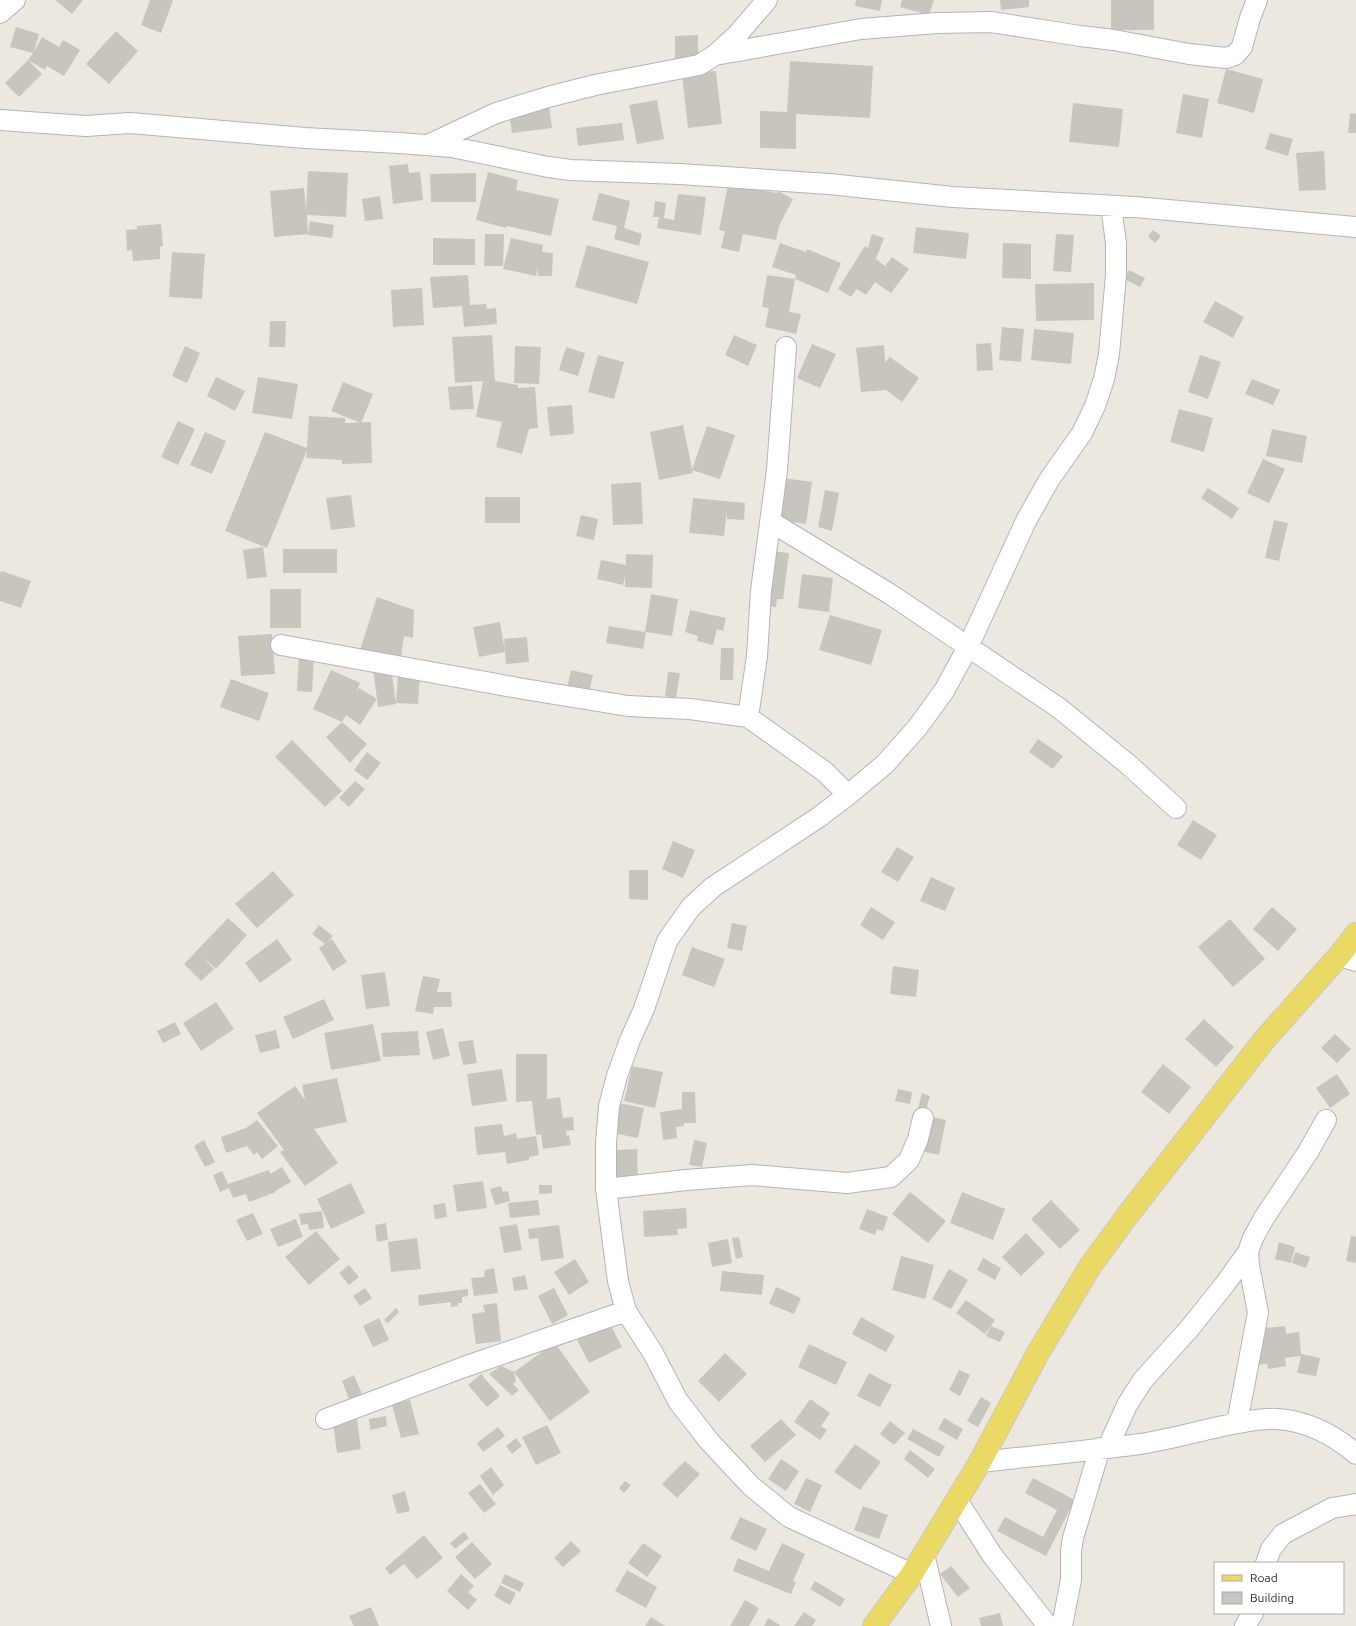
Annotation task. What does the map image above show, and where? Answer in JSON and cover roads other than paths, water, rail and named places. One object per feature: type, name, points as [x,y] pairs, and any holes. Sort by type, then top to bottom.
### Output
[{"type":"main road","points":[[874,1626],[912,1574],[958,1500],[1038,1353],[1091,1265],[1127,1216],[1265,1039],[1348,959],[1356,934]]},
{"type":"street","points":[[0,13],[15,0]]},
{"type":"street","points":[[426,146],[496,113],[595,86],[699,65],[714,55],[737,35],[767,0]]},
{"type":"street","points":[[714,55],[861,29],[937,23],[991,22],[1114,40],[1189,54],[1226,58],[1235,54],[1242,46],[1257,0]]},
{"type":"street","points":[[0,120],[86,126],[130,123],[305,138],[452,147],[548,167],[572,170],[688,174],[829,184],[953,197],[1111,206],[1356,227]]},
{"type":"street","points":[[912,1574],[789,1517],[751,1486],[709,1441],[678,1401],[654,1353],[626,1311],[618,1281],[606,1189],[606,1142],[609,1106],[618,1076],[654,981],[667,941],[691,907],[713,887],[819,817],[885,764],[917,728],[944,691],[968,647],[1026,521],[1049,480],[1082,433],[1095,406],[1104,379],[1109,354],[1116,275],[1116,243],[1111,206]]},
{"type":"street","points":[[748,717],[756,668],[761,591],[777,470],[786,347]]},
{"type":"street","points":[[771,522],[890,594],[1058,708],[1130,766],[1176,808]]},
{"type":"street","points":[[281,645],[628,706],[690,709],[748,717],[825,772],[848,795]]},
{"type":"street","points":[[606,1189],[686,1180],[752,1175],[847,1183],[891,1177],[909,1160],[918,1139],[923,1118]]},
{"type":"street","points":[[1062,1626],[1071,1580],[1071,1551],[1073,1538],[1104,1448],[1127,1405],[1143,1380],[1189,1329],[1225,1284],[1248,1252],[1253,1238],[1264,1218],[1308,1152],[1326,1120]]},
{"type":"street","points":[[1237,1423],[1258,1313],[1248,1252]]},
{"type":"street","points":[[326,1419],[464,1367],[626,1311]]},
{"type":"street","points":[[980,1462],[1140,1444],[1237,1423],[1276,1419],[1296,1421],[1315,1427],[1353,1445]]},
{"type":"street","points":[[958,1500],[992,1555],[1048,1626]]},
{"type":"street","points":[[1266,1562],[1271,1549],[1283,1534],[1332,1508],[1356,1504]]},
{"type":"street","points":[[924,1554],[941,1626]]}]
